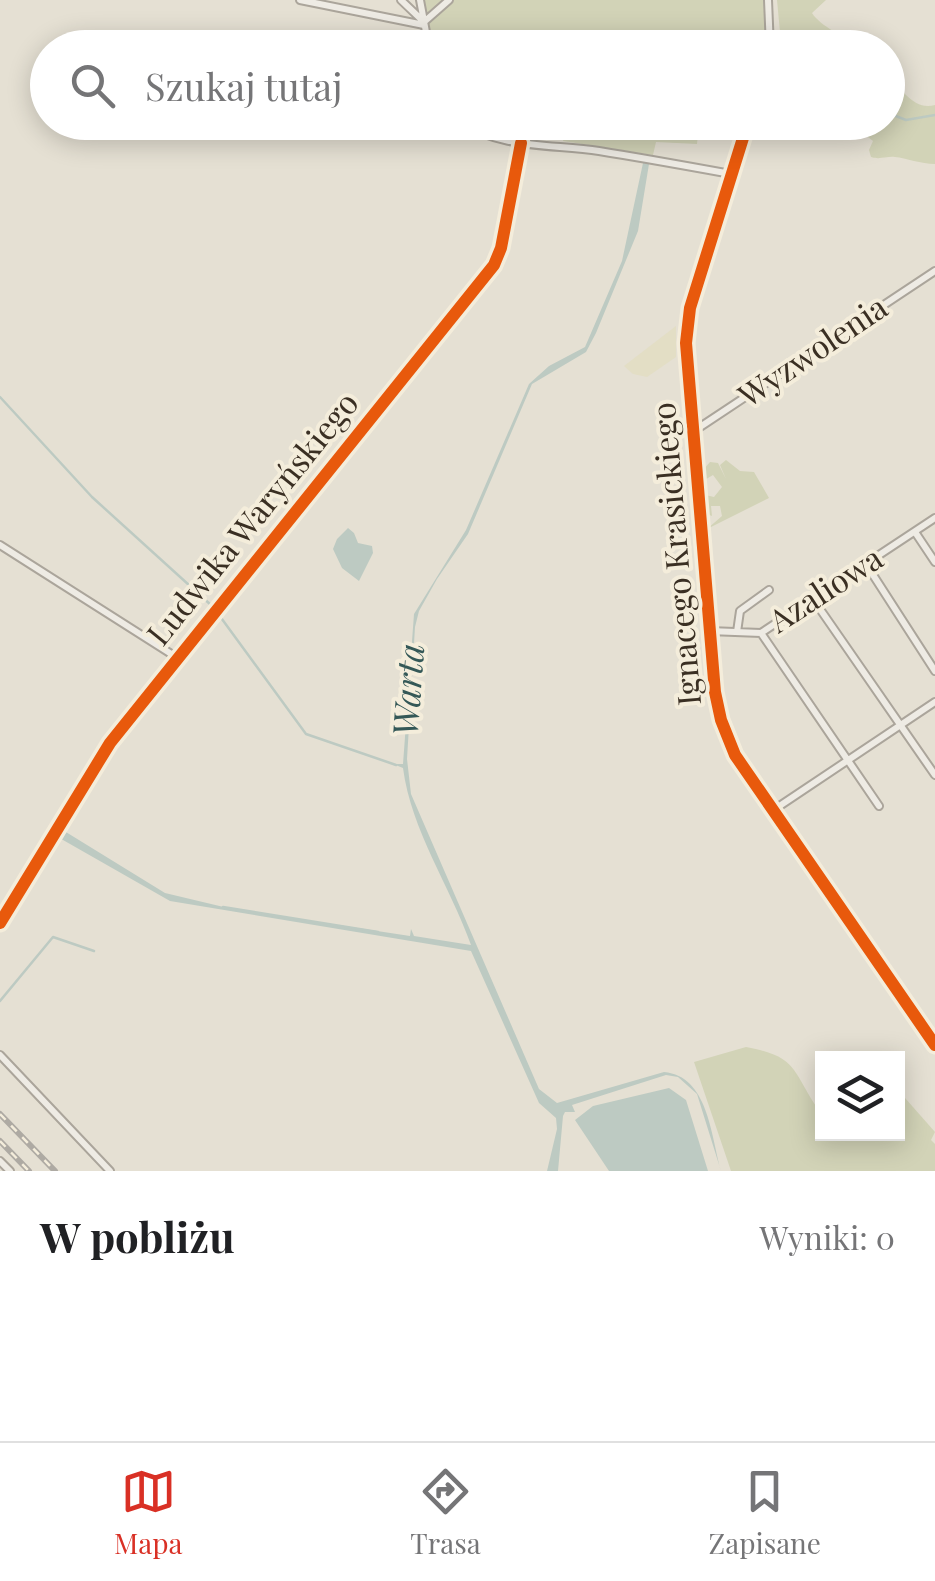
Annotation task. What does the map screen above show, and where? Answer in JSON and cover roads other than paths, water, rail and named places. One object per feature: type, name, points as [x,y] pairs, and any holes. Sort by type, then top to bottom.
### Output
[{"type":"street","points":[[300,0],[424,24]]},
{"type":"street","points":[[401,0],[424,24]]},
{"type":"street","points":[[420,0],[425,30]]},
{"type":"street","points":[[424,24],[448,0]]},
{"type":"street","points":[[768,0],[769,30]]},
{"type":"street","points":[[508,140],[731,174]]},
{"type":"street","name":"Ignacego Krasickiego","points":[[742,140],[688,325],[686,362],[708,631],[720,720],[735,755],[772,811],[935,1045]]},
{"type":"street","name":"Ludwika Waryńskiego","points":[[0,923],[110,743],[494,265],[501,248],[521,143]]},
{"type":"street","name":"Wyzwolenia","points":[[692,433],[935,271]]},
{"type":"street","name":"Azaliowa","points":[[708,631],[761,633],[935,518]]},
{"type":"street","points":[[915,532],[935,562]]},
{"type":"street","points":[[0,545],[176,657]]},
{"type":"street","points":[[866,564],[935,671]]},
{"type":"street","points":[[737,632],[740,611],[769,590]]},
{"type":"street","points":[[814,599],[935,776]]},
{"type":"street","points":[[761,633],[878,806]]},
{"type":"street","points":[[772,811],[935,702]]},
{"type":"street","points":[[0,1055],[110,1171]]},
{"type":"street","points":[[0,1161],[10,1171]]},
{"type":"water","name":"Warta","points":[[643,163],[649,164],[638,231],[596,333],[586,352],[532,384],[468,534],[437,579],[419,611],[415,627],[407,759],[411,794],[539,1089],[557,1103],[664,1072],[679,1076],[690,1084],[699,1096],[721,1171],[697,1094],[678,1077],[666,1075],[572,1105],[575,1112],[565,1112],[563,1116],[558,1171],[547,1171],[556,1118],[539,1103],[471,951],[170,901],[56,836],[61,829],[165,893],[232,909],[410,936],[411,929],[414,936],[471,945],[422,836],[403,768],[393,764],[403,764],[414,614],[466,530],[529,384],[549,366],[585,347],[622,261]]},
{"type":"water","points":[[348,528],[358,543],[372,546],[373,553],[359,581],[342,568],[333,549]]},
{"type":"water","points":[[669,1088],[686,1100],[708,1171],[609,1171],[575,1120],[593,1106]]},
{"type":"waterway","points":[[905,120],[935,115]]},
{"type":"waterway","points":[[0,397],[92,497],[211,605]]},
{"type":"waterway","points":[[219,615],[306,734],[396,765]]},
{"type":"waterway","points":[[223,907],[378,932]]},
{"type":"waterway","points":[[0,1001],[53,937],[94,951]]},
{"type":"railway","points":[[0,1114],[55,1171]]},
{"type":"railway","points":[[0,1141],[29,1171]]}]
